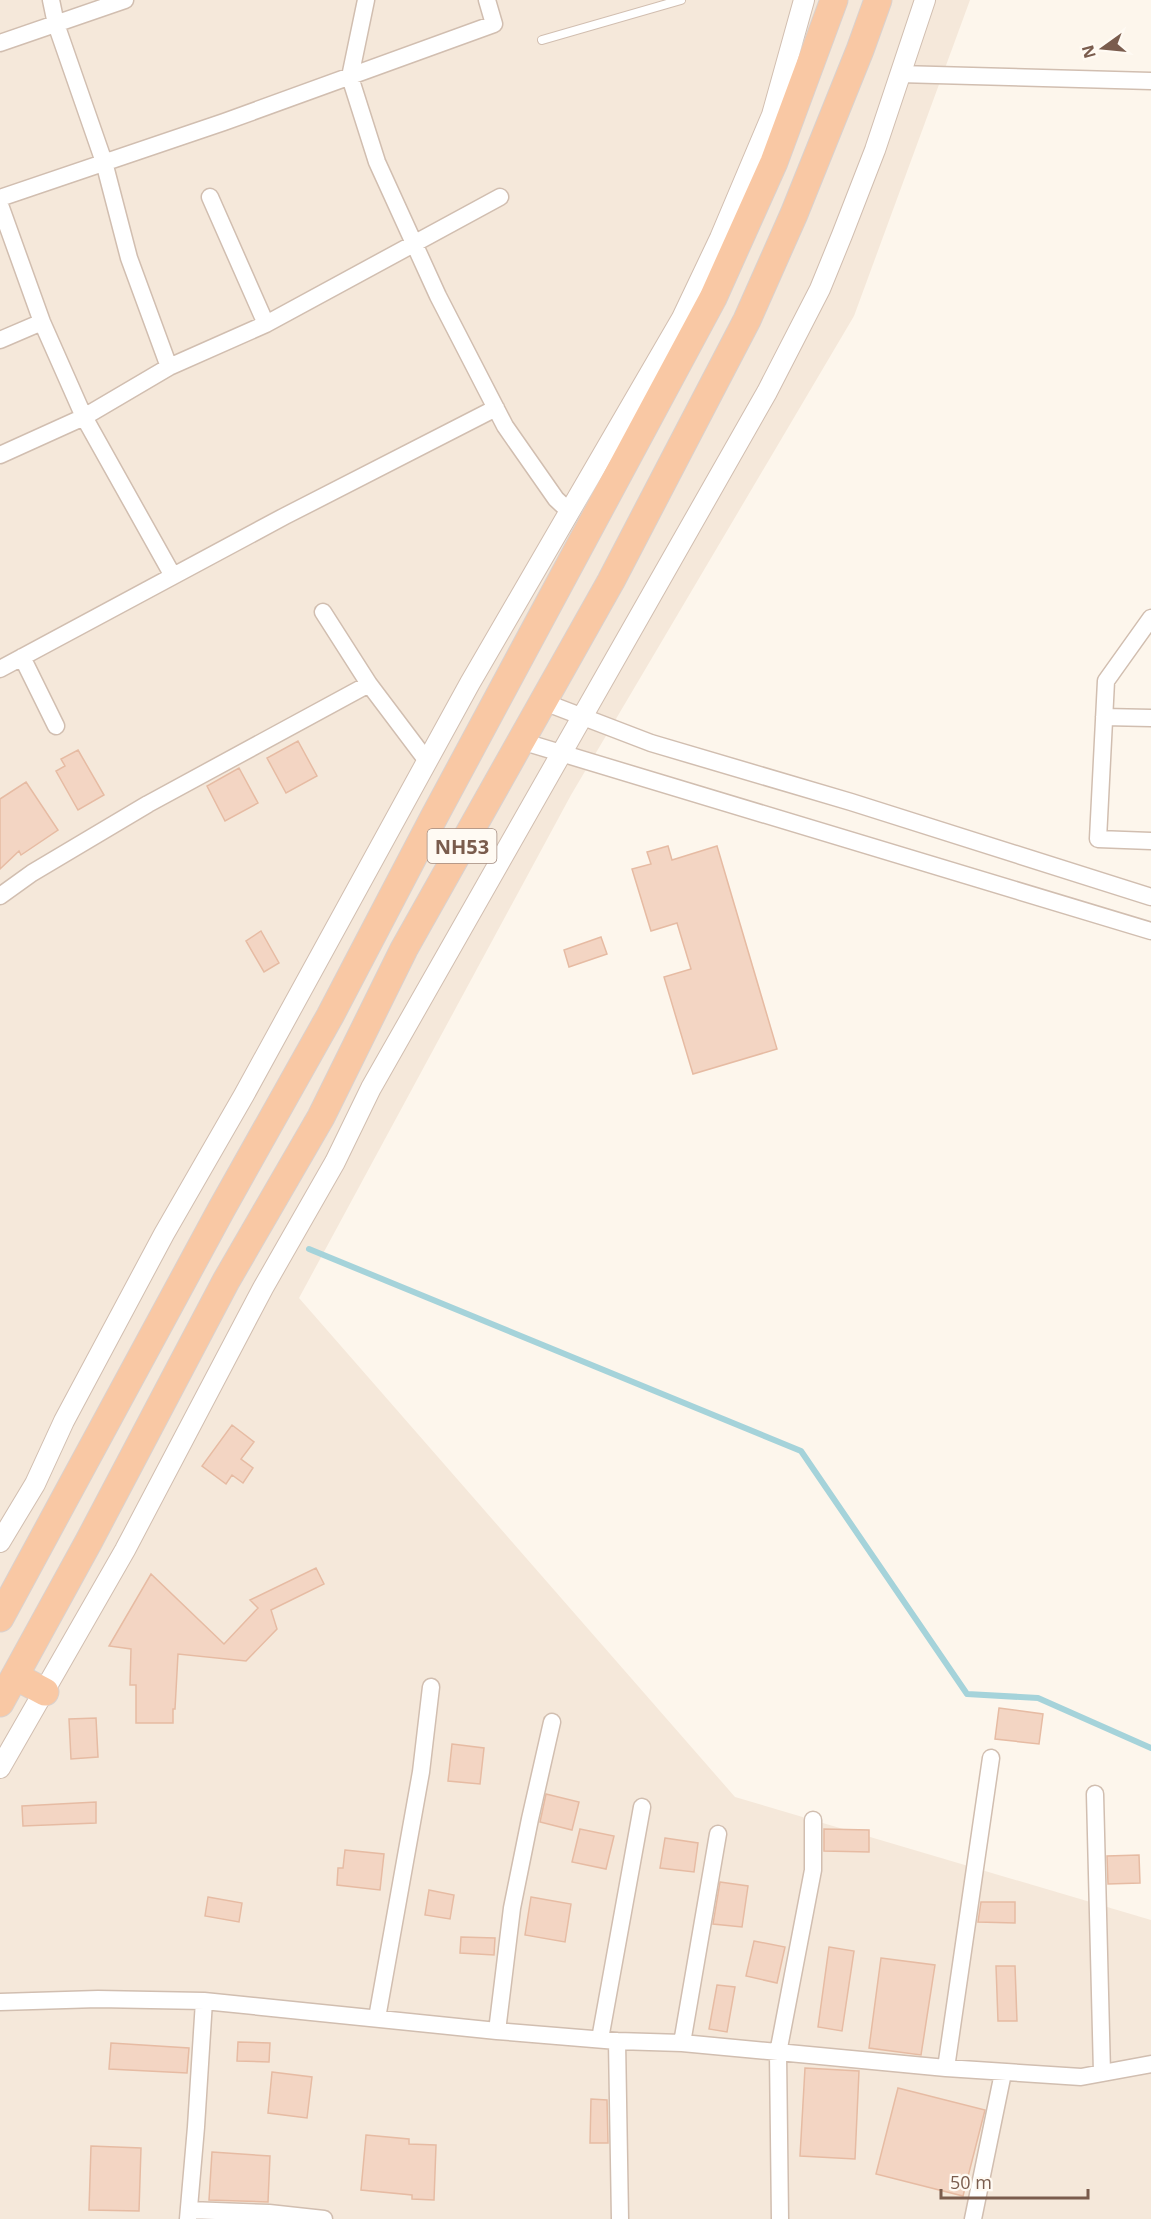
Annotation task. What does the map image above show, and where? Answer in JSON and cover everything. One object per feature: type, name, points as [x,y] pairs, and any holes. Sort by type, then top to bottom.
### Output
[{"type":"highway","name":"NH53","points":[[0,1618],[220,1210],[330,1016],[433,819],[713,298],[774,162],[834,0]]},
{"type":"highway","name":"NH53","points":[[0,1703],[226,1281],[321,1117],[404,949],[611,581],[747,320],[794,214],[861,50],[878,0]]},
{"type":"highway","points":[[15,1676],[45,1692]]},
{"type":"street","points":[[51,0],[56,24],[104,162],[129,258],[169,367]]},
{"type":"street","points":[[0,43],[125,0]]},
{"type":"street","points":[[366,0],[350,77],[377,162],[438,296],[505,426],[556,499],[570,512]]},
{"type":"street","points":[[0,198],[350,77],[494,24],[487,0]]},
{"type":"street","points":[[0,1542],[34,1484],[64,1421],[164,1234],[244,1095],[427,761],[682,318],[720,238],[772,115],[804,0]]},
{"type":"street","points":[[0,1768],[125,1551],[263,1288],[335,1162],[371,1088],[767,392],[819,289],[875,150],[925,0]]},
{"type":"street","points":[[899,74],[1151,81]]},
{"type":"street","points":[[210,197],[266,324]]},
{"type":"street","points":[[0,455],[84,417],[169,367],[266,324],[500,197]]},
{"type":"street","points":[[0,204],[42,322],[84,417],[173,576]]},
{"type":"street","points":[[0,340],[42,322]]},
{"type":"street","points":[[0,669],[285,516],[496,408]]},
{"type":"street","points":[[323,612],[369,684],[427,761]]},
{"type":"street","points":[[1151,618],[1106,681],[1098,839],[1151,841]]},
{"type":"street","points":[[22,657],[56,726]]},
{"type":"street","points":[[0,896],[32,873],[148,804],[369,684]]},
{"type":"street","points":[[544,702],[651,743],[851,802],[1151,897]]},
{"type":"street","points":[[1104,717],[1151,718]]},
{"type":"street","points":[[521,741],[1151,931]]},
{"type":"street","points":[[377,2018],[421,1772],[431,1687]]},
{"type":"street","points":[[497,2031],[512,1908],[552,1722]]},
{"type":"street","points":[[946,2068],[991,1758]]},
{"type":"street","points":[[1095,1794],[1102,2073]]},
{"type":"street","points":[[600,2039],[642,1807]]},
{"type":"street","points":[[780,2219],[778,2053],[813,1870],[813,1820]]},
{"type":"street","points":[[682,2043],[718,1834]]},
{"type":"street","points":[[0,2002],[98,1999],[204,2001],[497,2031],[617,2041],[682,2043],[1003,2073],[1081,2077],[1151,2064]]},
{"type":"street","points":[[204,2001],[188,2214],[269,2213],[324,2219]]},
{"type":"street","points":[[617,2041],[620,2219]]},
{"type":"street","points":[[973,2219],[1003,2073]]},
{"type":"lane","points":[[542,40],[681,0]]},
{"type":"shaded area","points":[[0,0],[970,0],[854,316],[571,795],[299,1298],[735,1797],[1151,1920],[1151,2219],[0,2219]]},
{"type":"building","points":[[298,741],[317,776],[286,793],[267,758]]},
{"type":"building","points":[[78,750],[104,795],[78,810],[56,771],[65,766],[61,759]]},
{"type":"building","points":[[239,768],[258,803],[225,821],[207,786]]},
{"type":"building","points":[[26,782],[58,830],[21,855],[19,851],[0,869],[0,799]]},
{"type":"building","points":[[668,846],[672,860],[717,846],[777,1049],[693,1074],[664,977],[691,969],[677,923],[651,931],[632,869],[651,864],[647,852]]},
{"type":"building","points":[[261,931],[279,963],[264,972],[246,941]]},
{"type":"building","points":[[601,937],[607,954],[569,967],[564,950]]},
{"type":"building","points":[[232,1425],[254,1442],[241,1459],[253,1468],[243,1483],[232,1475],[226,1484],[202,1466]]},
{"type":"building","points":[[316,1568],[324,1584],[271,1610],[277,1629],[246,1661],[178,1654],[173,1723],[136,1723],[136,1685],[130,1685],[131,1649],[109,1646],[151,1574],[224,1644],[258,1608],[250,1600]]},
{"type":"building","points":[[999,1708],[1043,1714],[1039,1744],[995,1739]]},
{"type":"building","points":[[96,1718],[98,1757],[71,1759],[69,1719]]},
{"type":"building","points":[[452,1744],[484,1748],[480,1784],[448,1781]]},
{"type":"building","points":[[546,1794],[579,1802],[572,1830],[540,1822]]},
{"type":"building","points":[[96,1802],[96,1823],[23,1826],[22,1806]]},
{"type":"building","points":[[580,1829],[614,1836],[606,1869],[572,1862]]},
{"type":"building","points":[[824,1829],[869,1830],[869,1852],[824,1851]]},
{"type":"building","points":[[665,1838],[698,1843],[694,1872],[660,1868]]},
{"type":"building","points":[[345,1850],[384,1854],[380,1890],[337,1885],[338,1868],[343,1868]]},
{"type":"building","points":[[1139,1855],[1140,1883],[1108,1884],[1107,1856]]},
{"type":"building","points":[[720,1882],[748,1886],[742,1927],[713,1924]]},
{"type":"building","points":[[429,1890],[454,1895],[450,1919],[425,1915]]},
{"type":"building","points":[[208,1897],[242,1903],[239,1922],[205,1916]]},
{"type":"building","points":[[531,1897],[571,1904],[565,1942],[525,1935]]},
{"type":"building","points":[[981,1902],[1015,1902],[1015,1923],[978,1922]]},
{"type":"building","points":[[461,1937],[495,1938],[494,1955],[460,1953]]},
{"type":"building","points":[[754,1941],[785,1947],[777,1983],[746,1976]]},
{"type":"building","points":[[829,1947],[854,1951],[842,2031],[818,2027]]},
{"type":"building","points":[[881,1958],[935,1965],[921,2055],[869,2048]]},
{"type":"building","points":[[996,1966],[1015,1966],[1017,2021],[998,2021]]},
{"type":"building","points":[[717,1985],[735,1987],[727,2032],[709,2029]]},
{"type":"building","points":[[238,2042],[270,2043],[269,2062],[237,2061]]},
{"type":"building","points":[[111,2043],[189,2048],[187,2073],[109,2069]]},
{"type":"building","points":[[805,2068],[859,2071],[855,2159],[800,2156]]},
{"type":"building","points":[[272,2072],[312,2077],[307,2118],[268,2113]]},
{"type":"building","points":[[898,2088],[985,2110],[963,2196],[876,2174]]},
{"type":"building","points":[[591,2099],[607,2100],[608,2143],[590,2143]]},
{"type":"building","points":[[366,2135],[409,2139],[409,2144],[436,2145],[434,2200],[412,2199],[412,2195],[361,2190]]},
{"type":"building","points":[[91,2146],[141,2148],[139,2211],[89,2210]]},
{"type":"building","points":[[212,2152],[270,2156],[268,2202],[209,2200]]},
{"type":"waterway","points":[[309,1249],[801,1451],[967,1694],[1038,1698],[1151,1748]]}]
